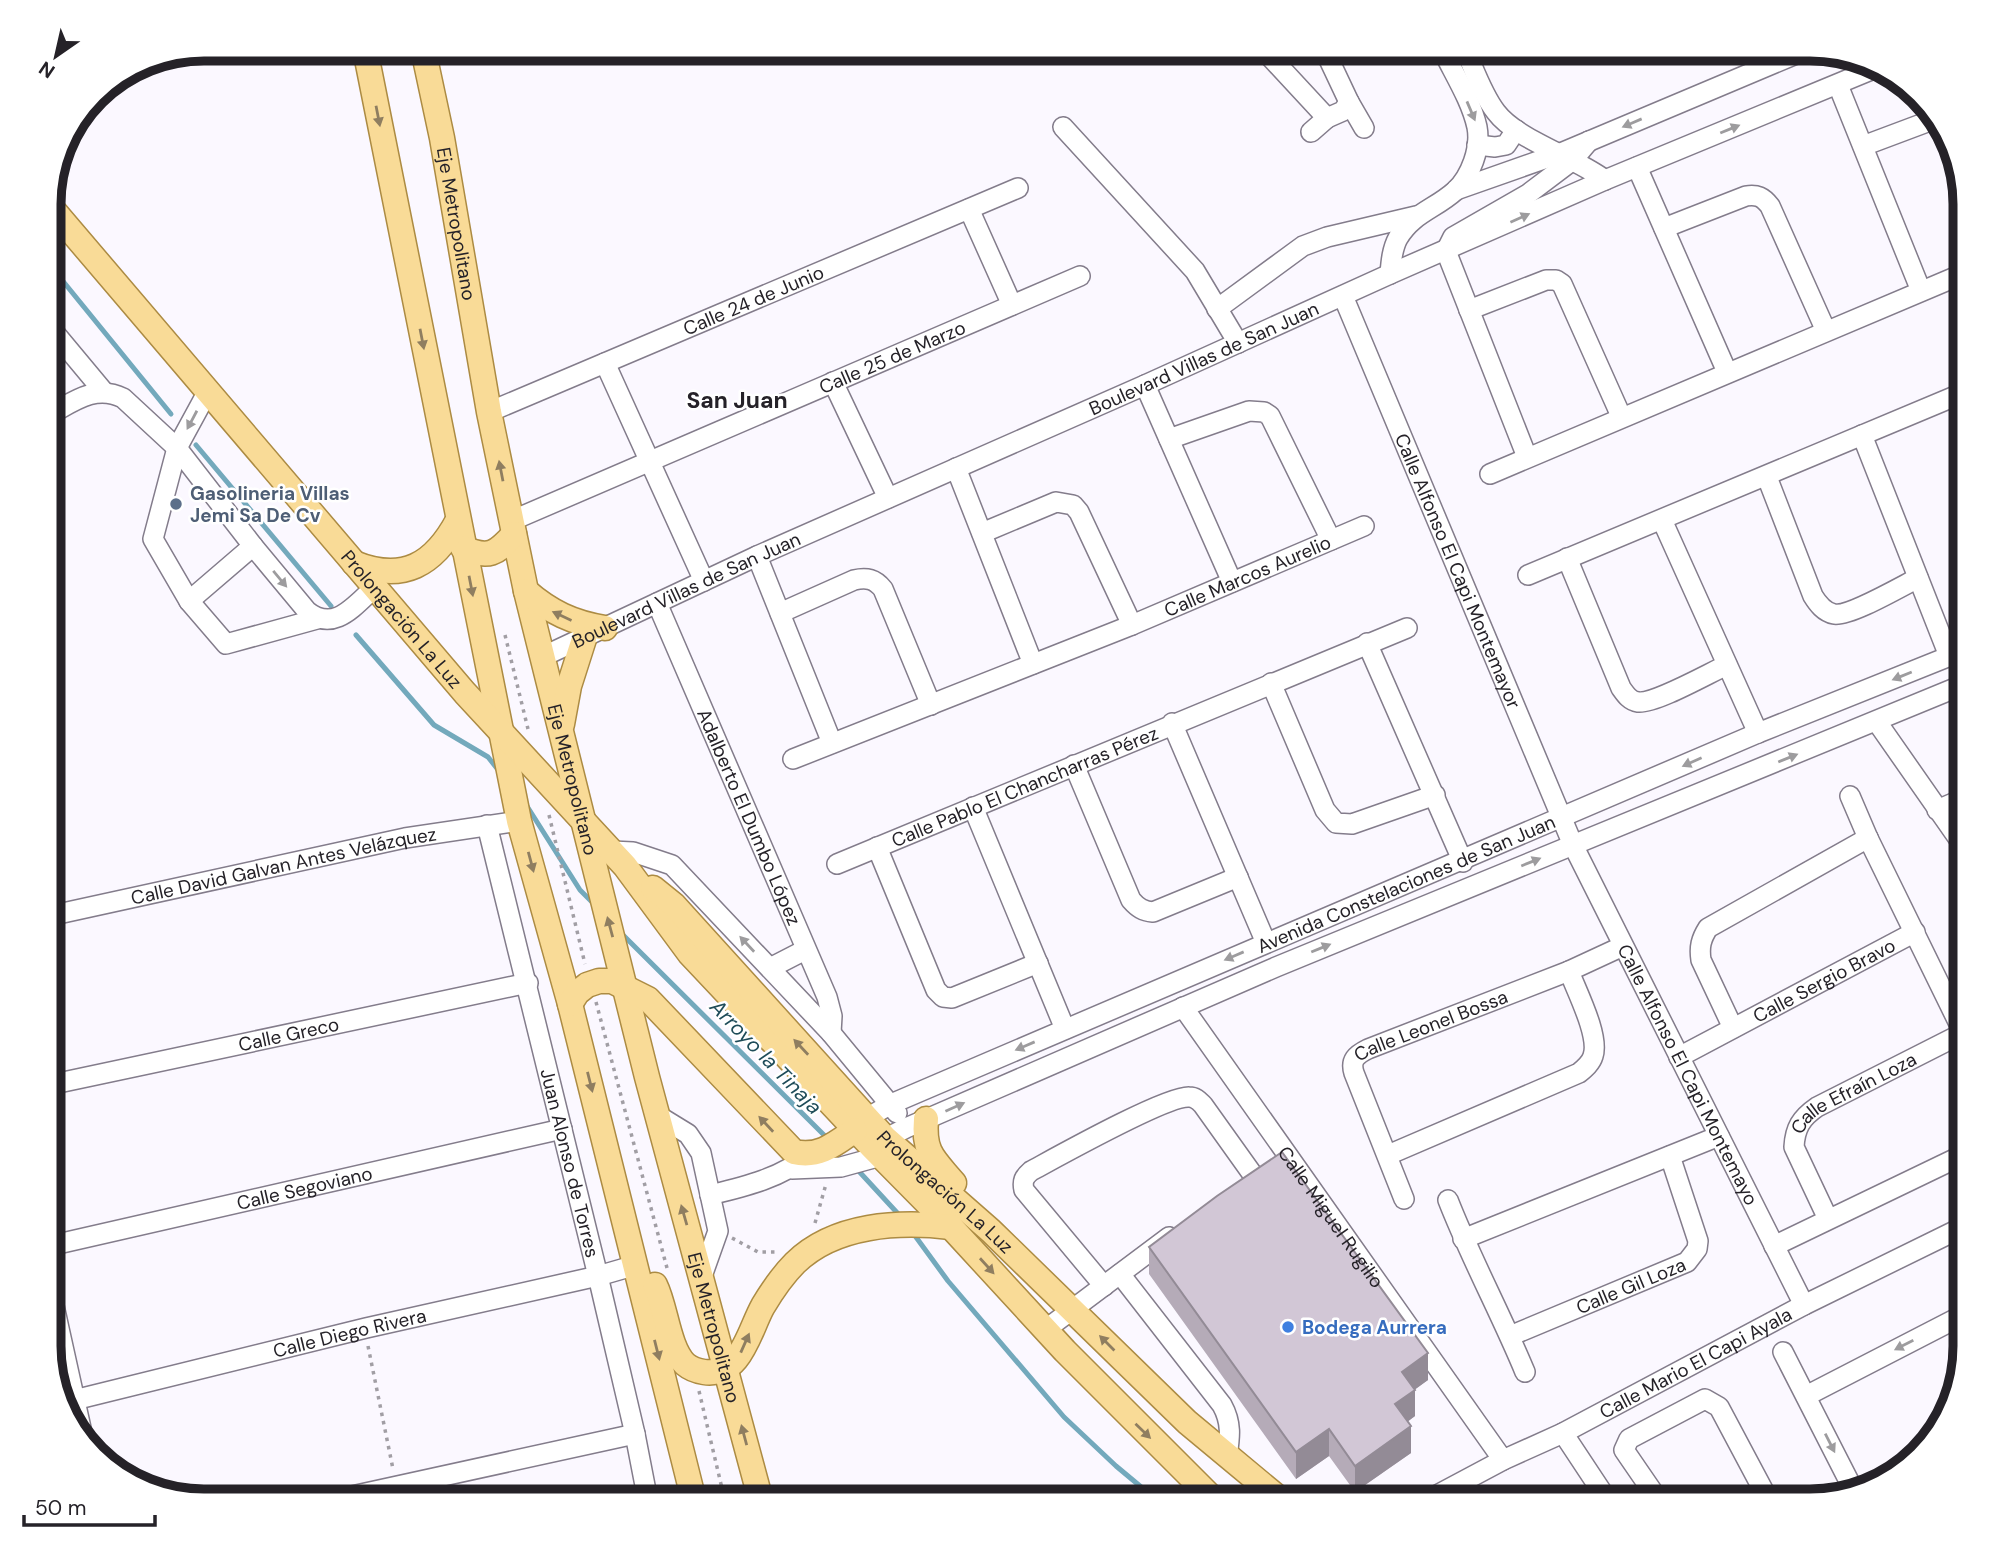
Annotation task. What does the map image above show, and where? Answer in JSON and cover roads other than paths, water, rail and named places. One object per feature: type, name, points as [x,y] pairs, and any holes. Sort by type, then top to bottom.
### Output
[{"type":"main road","points":[[367,61],[519,821],[570,1003],[691,1489]]},
{"type":"main road","name":"Eje Metropolitano","points":[[426,61],[442,138],[489,412],[541,657],[657,1115],[758,1489]]},
{"type":"main road","name":"Prolongación La Luz","points":[[62,220],[465,693],[619,858],[674,905],[879,1137],[951,1227],[1045,1330],[1203,1489]]},
{"type":"main road","points":[[354,563],[371,570],[389,572],[407,570],[424,563],[438,552],[457,520]]},
{"type":"main road","points":[[463,548],[479,554],[490,554],[500,550],[513,528]]},
{"type":"main road","points":[[526,591],[543,606],[594,634],[569,686],[561,735]]},
{"type":"main road","points":[[570,1003],[577,993],[591,984],[612,981],[648,999],[785,1144],[794,1152],[818,1162],[879,1137],[925,1141],[933,1160],[991,1231]]},
{"type":"main road","name":"Prolongación La Luz","points":[[879,1137],[991,1231],[1187,1422],[1267,1489]]},
{"type":"main road","points":[[636,1265],[644,1268],[650,1275],[661,1296],[677,1351],[684,1363],[696,1371],[712,1373],[726,1369],[740,1356],[762,1308],[776,1286],[796,1262],[819,1246],[844,1234],[886,1226],[923,1224],[951,1227]]},
{"type":"street","points":[[1274,61],[1327,118]]},
{"type":"street","points":[[1330,61],[1364,128]]},
{"type":"street","points":[[1448,61],[1477,127],[1478,145],[1471,168],[1456,190]]},
{"type":"street","points":[[1471,61],[1496,113],[1516,130],[1605,180]]},
{"type":"street","points":[[1527,457],[1446,251],[1453,237],[1528,194],[1567,157],[1589,141],[1779,61]]},
{"type":"street","name":"Boulevard Villas de San Juan","points":[[541,657],[757,556],[1390,274],[1605,180],[1865,73]]},
{"type":"street","points":[[1838,85],[1922,291]]},
{"type":"street","points":[[1311,132],[1327,118],[1343,111],[1349,102]]},
{"type":"street","points":[[1863,146],[1927,122]]},
{"type":"street","points":[[1063,127],[1195,271],[1238,343]]},
{"type":"street","points":[[1478,145],[1506,145],[1516,130]]},
{"type":"street","points":[[1390,274],[1397,240],[1416,216],[1456,190],[1567,157]]},
{"type":"street","points":[[1637,167],[1727,372]]},
{"type":"street","name":"Calle 24 de Junio","points":[[489,412],[1018,188]]},
{"type":"street","points":[[1664,228],[1746,196],[1760,196],[1770,206],[1826,331]]},
{"type":"street","points":[[969,209],[1012,305]]},
{"type":"street","points":[[1217,309],[1303,246],[1327,237],[1416,216]]},
{"type":"street","name":"Calle 25 de Marzo","points":[[513,528],[648,461],[1080,276]]},
{"type":"street","points":[[1490,474],[1621,416],[1953,278]]},
{"type":"street","points":[[1469,310],[1546,280],[1556,280],[1562,284],[1621,416]]},
{"type":"street","name":"Calle Alfonso El Capi Montemayor","points":[[1343,296],[1573,845]]},
{"type":"street","points":[[62,342],[104,392]]},
{"type":"street","points":[[605,363],[704,581]]},
{"type":"street","points":[[833,382],[888,498]]},
{"type":"street","points":[[1145,385],[1232,583]]},
{"type":"street","points":[[208,391],[177,448],[153,539],[189,601],[226,644],[317,619],[334,619],[346,614],[374,588]]},
{"type":"street","points":[[62,408],[84,396],[104,392],[122,398],[177,448],[253,546],[307,611],[317,619]]},
{"type":"street","points":[[1528,575],[1862,435],[1953,403]]},
{"type":"street","points":[[1169,439],[1250,411],[1257,410],[1270,416],[1331,540]]},
{"type":"street","points":[[1862,435],[1918,578],[1953,645]]},
{"type":"street","points":[[956,468],[1033,664]]},
{"type":"street","points":[[1767,477],[1812,596],[1823,609],[1834,614],[1851,611],[1918,578]]},
{"type":"street","points":[[982,533],[1056,502],[1073,505],[1079,512],[1132,625]]},
{"type":"street","points":[[1662,520],[1758,733]]},
{"type":"street","name":"Calle Marcos Aurelio","points":[[793,759],[1132,625],[1364,526]]},
{"type":"street","points":[[189,601],[253,546]]},
{"type":"street","points":[[757,556],[832,743]]},
{"type":"street","points":[[1567,558],[1622,688],[1634,701],[1652,700],[1727,665]]},
{"type":"street","points":[[780,613],[854,580],[862,578],[878,583],[883,589],[931,705]]},
{"type":"street","name":"Adalberto El Dumbo López","points":[[657,603],[827,997],[832,1016],[831,1033]]},
{"type":"street","name":"Calle Pablo El Chancharras Pérez","points":[[836,864],[1407,628]]},
{"type":"street","points":[[1367,643],[1462,862]]},
{"type":"street","name":"Avenida Constelaciones de San Juan","points":[[879,1137],[891,1104],[1462,862],[1758,733],[1953,655]]},
{"type":"street","points":[[1271,683],[1325,810],[1336,823],[1352,824],[1435,795]]},
{"type":"street","name":"Avenida Constelaciones de San Juan","points":[[879,1137],[1183,1007],[1953,689]]},
{"type":"street","points":[[1877,722],[1953,832]]},
{"type":"street","name":"Calle Pablo El Chancharras Pérez","points":[[1172,723],[1266,943]]},
{"type":"street","points":[[1074,765],[1131,900],[1136,906],[1153,912],[1238,877]]},
{"type":"street","name":"Calle Sergio Bravo","points":[[1850,796],[1953,1012]]},
{"type":"street","points":[[1937,810],[1953,803]]},
{"type":"street","points":[[973,807],[1065,1029]]},
{"type":"street","name":"Calle David Galvan Antes Velázquez","points":[[62,913],[405,838],[519,821]]},
{"type":"street","name":"Juan Alonso de Torres","points":[[487,825],[528,983],[646,1489]]},
{"type":"street","name":"Calle Sergio Bravo","points":[[1734,1028],[1701,960],[1699,949],[1708,928],[1868,838]]},
{"type":"street","name":"Calle Alfonso El Capi Montemayo","points":[[1573,845],[1804,1305]]},
{"type":"street","points":[[877,847],[936,990],[943,997],[952,998],[1038,963]]},
{"type":"street","points":[[619,858],[633,852],[672,864],[831,1033],[891,1104],[879,1137],[818,1162],[710,1195]]},
{"type":"street","name":"Calle Sergio Bravo","points":[[1679,1057],[1914,932]]},
{"type":"street","name":"Calle Leonel Bossa","points":[[1404,1199],[1353,1073],[1352,1062],[1355,1057],[1367,1049],[1569,971],[1623,946]]},
{"type":"street","points":[[770,968],[805,950]]},
{"type":"street","points":[[1388,1155],[1579,1073],[1590,1064],[1594,1055],[1595,1039],[1569,971]]},
{"type":"street","name":"Calle Greco","points":[[62,1082],[528,983]]},
{"type":"street","name":"Calle Miguel Rugilio","points":[[1183,1007],[1269,1163],[1503,1460]]},
{"type":"street","name":"Calle Efraín Loza","points":[[1828,1219],[1794,1147],[1799,1122],[1817,1107],[1953,1040]]},
{"type":"street","points":[[1104,1286],[1024,1190],[1025,1176],[1031,1171],[1163,1104],[1191,1097],[1197,1099],[1269,1163],[1236,1187]]},
{"type":"street","points":[[657,1115],[688,1134],[701,1153],[718,1231],[701,1279]]},
{"type":"street","name":"Calle Segoviano","points":[[62,1243],[562,1129]]},
{"type":"street","points":[[1463,1239],[1719,1136]]},
{"type":"street","name":"Calle Gil Loza","points":[[1510,1336],[1687,1262],[1697,1249],[1698,1241],[1670,1156]]},
{"type":"street","points":[[1774,1246],[1953,1160]]},
{"type":"street","points":[[1448,1200],[1463,1239],[1525,1372]]},
{"type":"street","points":[[1045,1330],[1184,1226]]},
{"type":"street","name":"Calle Mario El Capi Ayala","points":[[1449,1489],[1503,1460],[1563,1433],[1804,1305],[1953,1232]]},
{"type":"street","name":"Calle Diego Rivera","points":[[72,1400],[636,1265]]},
{"type":"street","points":[[1120,1274],[1222,1405],[1228,1416],[1231,1432],[1227,1457]]},
{"type":"street","points":[[1806,1395],[1953,1320]]},
{"type":"street","points":[[1783,1352],[1850,1483]]},
{"type":"street","points":[[1651,1489],[1624,1450],[1629,1439],[1706,1399],[1719,1407],[1763,1489]]},
{"type":"street","points":[[1563,1433],[1600,1489]]},
{"type":"street","points":[[379,1489],[635,1434]]},
{"type":"waterway","name":"Arroyo la Tinaja","points":[[62,280],[171,414]]},
{"type":"waterway","name":"Arroyo la Tinaja","points":[[196,445],[331,606]]},
{"type":"waterway","name":"Arroyo la Tinaja","points":[[356,635],[434,725],[488,757],[499,771]]},
{"type":"waterway","name":"Arroyo la Tinaja","points":[[525,803],[580,890],[594,904]]},
{"type":"waterway","name":"Arroyo la Tinaja","points":[[620,932],[829,1140]]},
{"type":"waterway","name":"Arroyo la Tinaja","points":[[855,1167],[901,1217]]},
{"type":"waterway","name":"Arroyo la Tinaja","points":[[913,1233],[948,1281],[1064,1417],[1144,1489]]},
{"type":"place","name":"Gasolineria Villas Jemi Sa De Cv","points":[[176,504]]},
{"type":"place","name":"Bodega Aurrera","points":[[1288,1327]]},
{"type":"district","name":"San Juan","points":[[737,400]]}]
